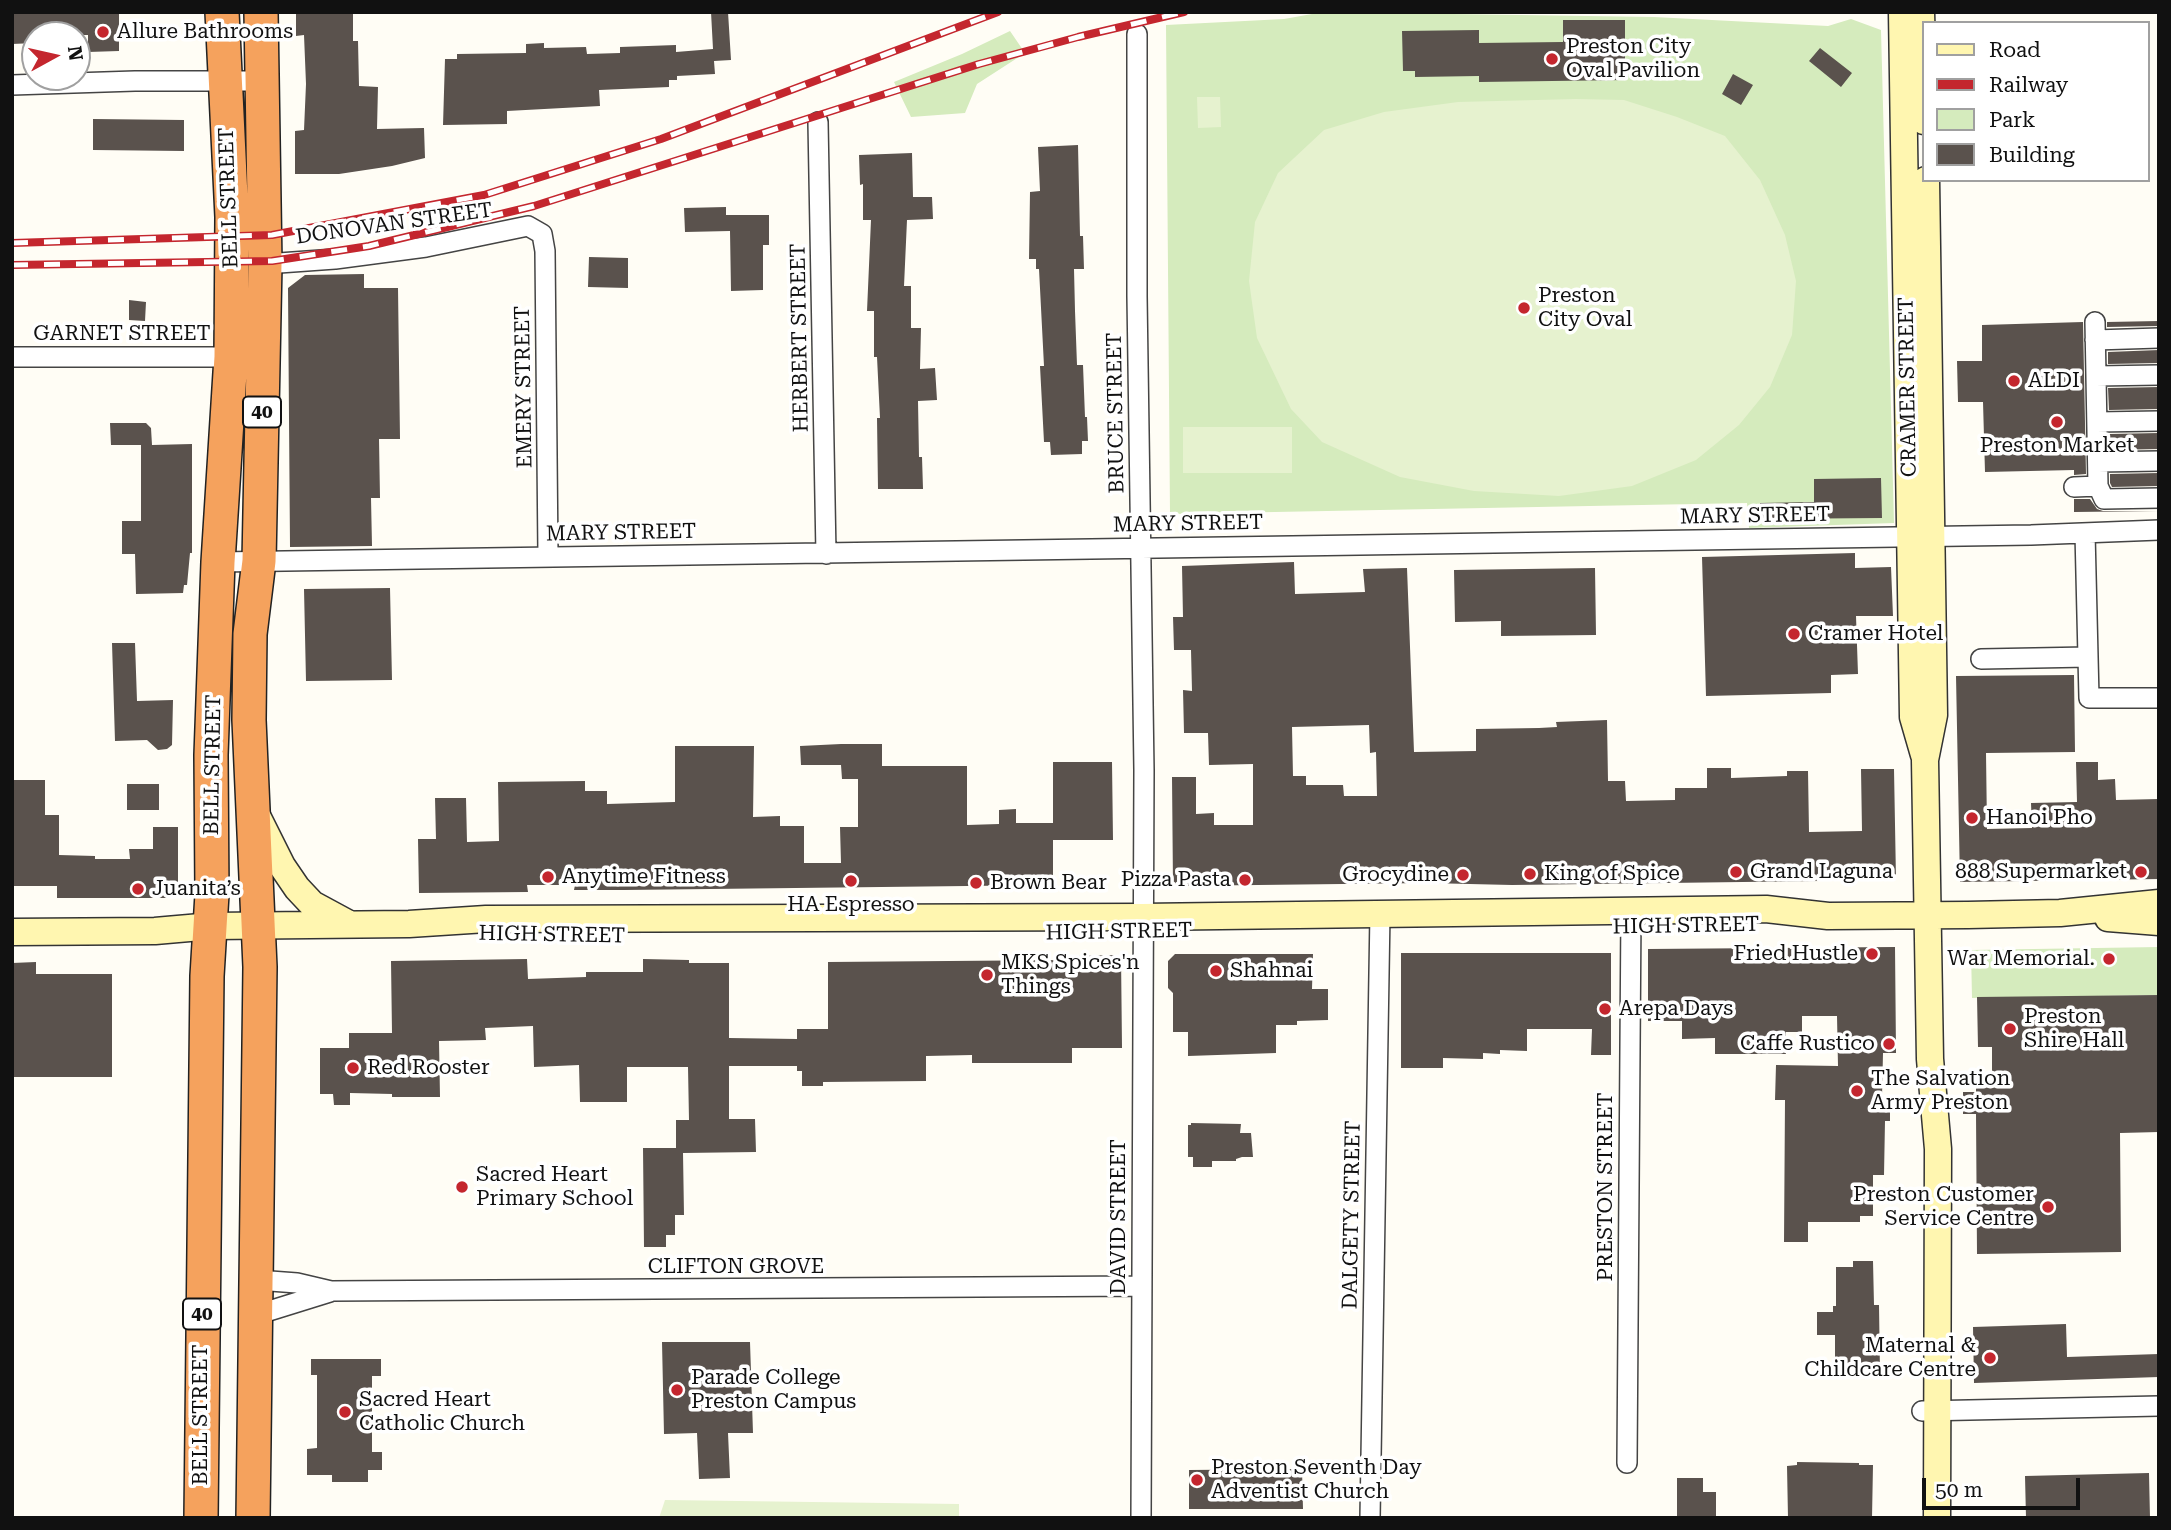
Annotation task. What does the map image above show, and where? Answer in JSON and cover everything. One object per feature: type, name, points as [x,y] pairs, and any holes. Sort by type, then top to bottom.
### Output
[{"type":"highway","name":"BELL STREET","points":[[201,1518],[207,976],[212,926],[211,755],[218,562],[231,356],[232,217],[222,12]]},
{"type":"highway","name":"BELL STREET","points":[[253,1518],[260,926],[249,720],[250,634],[258,561],[265,264],[261,12]]},
{"type":"main road","name":"CRAMER STREET","points":[[1902,12],[1921,536],[1934,715],[1925,760],[1930,1059],[1938,1149],[1930,1411]]},
{"type":"main road","points":[[1921,12],[1923,85]]},
{"type":"main road","name":"CRAMER STREET","points":[[1921,536],[1932,455],[1926,182]]},
{"type":"main road","points":[[255,810],[282,866],[297,888],[312,904],[351,925]]},
{"type":"main road","name":"HIGH STREET","points":[[12,932],[155,931],[212,926],[409,924],[486,919],[1142,924],[1631,918],[1766,909],[1828,916],[1928,915],[2060,913],[2159,903]]},
{"type":"main road","name":"HIGH STREET","points":[[2060,913],[2159,922]]},
{"type":"main road","points":[[1922,1518],[1930,1411]]},
{"type":"main road","points":[[1930,1411],[1937,1518]]},
{"type":"street","name":"BRUCE STREET","points":[[1137,34],[1136,160],[1144,770],[1142,924]]},
{"type":"street","points":[[12,85],[135,81],[262,82]]},
{"type":"street","name":"HERBERT STREET","points":[[818,122],[826,554]]},
{"type":"street","name":"DONOVAN STREET","points":[[265,264],[426,247],[528,226]]},
{"type":"street","name":"EMERY STREET","points":[[528,226],[542,234],[545,251],[548,556]]},
{"type":"street","points":[[2159,338],[2095,331],[2098,486],[2104,499],[2159,498]]},
{"type":"street","name":"GARNET STREET","points":[[12,357],[231,356]]},
{"type":"street","points":[[2096,376],[2159,374]]},
{"type":"street","points":[[2097,422],[2159,421]]},
{"type":"street","points":[[2098,462],[2159,461]]},
{"type":"street","points":[[2074,487],[2098,486]]},
{"type":"street","name":"MARY STREET","points":[[218,562],[2159,530]]},
{"type":"street","points":[[2085,533],[2089,698],[2159,698]]},
{"type":"street","points":[[1981,659],[2088,657]]},
{"type":"street","name":"PRESTON STREET","points":[[1628,1463],[1631,918]]},
{"type":"street","name":"DALGETY STREET","points":[[1370,1518],[1380,921]]},
{"type":"street","name":"DAVID STREET","points":[[1141,1518],[1142,924]]},
{"type":"street","name":"CLIFTON GROVE","points":[[257,1280],[297,1283],[331,1291],[1141,1286]]},
{"type":"street","name":"CLIFTON GROVE","points":[[256,1315],[331,1291]]},
{"type":"street","points":[[1930,1411],[2159,1406]]},
{"type":"green space","name":"Preston City Oval","points":[[1312,14],[1654,17],[1828,26],[1851,19],[1881,30],[1894,523],[1749,528],[1747,503],[1170,514],[1166,25],[1284,19]]},
{"type":"green space","points":[[1010,31],[1025,53],[977,84],[965,113],[911,117],[894,82]]},
{"type":"green space","points":[[1197,97],[1220,97],[1221,127],[1198,128]]},
{"type":"green space","name":"Preston City Oval","points":[[1624,100],[1725,136],[1760,180],[1785,235],[1796,281],[1792,335],[1770,387],[1739,425],[1696,460],[1632,486],[1559,496],[1474,491],[1400,477],[1322,442],[1291,409],[1257,338],[1249,281],[1255,222],[1278,173],[1324,130],[1384,112],[1458,102]]},
{"type":"green space","points":[[1183,427],[1292,427],[1292,473],[1183,473]]},
{"type":"green space","points":[[2159,947],[2159,995],[1972,998],[1971,950]]},
{"type":"green space","points":[[665,1500],[959,1504],[959,1518],[659,1518]]},
{"type":"building","points":[[12,12],[119,12],[119,51],[91,52],[91,21],[21,21],[21,44],[12,44]]},
{"type":"building","points":[[296,12],[353,12],[353,41],[358,41],[359,86],[378,87],[377,129],[424,128],[425,158],[339,174],[295,174],[295,131],[304,130],[306,84],[304,35],[296,36]]},
{"type":"building","points":[[711,12],[728,12],[731,60],[714,61],[715,74],[677,76],[677,80],[669,80],[669,87],[599,90],[600,106],[507,111],[507,124],[443,125],[445,59],[457,59],[457,54],[526,53],[526,44],[544,43],[544,48],[586,47],[587,54],[620,53],[620,47],[676,45],[676,52],[713,49]]},
{"type":"building","name":"Preston City Oval Pavilion","points":[[1563,20],[1625,20],[1625,80],[1479,82],[1479,76],[1415,77],[1415,71],[1403,71],[1402,31],[1479,30],[1479,43],[1563,42]]},
{"type":"building","points":[[1820,48],[1852,73],[1841,87],[1809,61]]},
{"type":"building","points":[[1733,74],[1753,85],[1741,105],[1722,94]]},
{"type":"building","points":[[93,119],[184,120],[184,151],[93,150]]},
{"type":"building","points":[[1078,145],[1080,236],[1083,236],[1084,269],[1074,269],[1075,311],[1077,365],[1083,365],[1088,441],[1082,441],[1082,454],[1051,455],[1050,442],[1044,442],[1040,366],[1044,366],[1039,269],[1036,269],[1036,259],[1029,259],[1030,192],[1040,191],[1038,147]]},
{"type":"building","points":[[912,153],[913,197],[932,197],[933,219],[907,220],[904,286],[911,286],[911,328],[921,328],[920,369],[935,368],[937,400],[918,401],[919,457],[922,457],[923,489],[878,489],[877,418],[880,418],[877,357],[874,357],[874,311],[867,311],[871,220],[863,220],[863,184],[860,185],[859,155]]},
{"type":"building","points":[[726,207],[726,215],[769,215],[769,245],[763,245],[763,290],[731,291],[730,231],[685,232],[684,208]]},
{"type":"building","points":[[589,257],[628,258],[628,288],[588,287]]},
{"type":"building","points":[[364,274],[364,288],[398,288],[400,439],[379,439],[380,498],[371,498],[372,546],[290,547],[288,288],[305,275]]},
{"type":"building","points":[[129,300],[146,302],[145,321],[129,320]]},
{"type":"building","points":[[2159,321],[2159,326],[2107,327],[2107,322]]},
{"type":"building","name":"ALDI","points":[[2083,322],[2086,474],[2074,475],[2074,470],[1985,472],[1983,402],[1958,402],[1957,361],[1982,361],[1982,325]]},
{"type":"building","points":[[2159,350],[2159,363],[2108,364],[2108,352]]},
{"type":"building","points":[[2159,387],[2159,409],[2109,410],[2108,388]]},
{"type":"building","points":[[110,423],[146,423],[151,428],[152,445],[192,444],[192,553],[187,585],[184,585],[183,593],[136,594],[135,554],[122,554],[122,521],[141,521],[141,445],[111,445]]},
{"type":"building","points":[[2159,433],[2159,449],[2110,450],[2109,434]]},
{"type":"building","points":[[2159,473],[2159,486],[2112,487],[2110,483],[2110,474]]},
{"type":"building","points":[[1881,478],[1882,518],[1760,519],[1760,503],[1814,502],[1814,479]]},
{"type":"building","points":[[2074,499],[2090,499],[2097,509],[2103,511],[2159,511],[2074,512]]},
{"type":"building","points":[[1855,553],[1855,568],[1891,567],[1893,616],[1856,616],[1858,674],[1831,675],[1831,693],[1706,696],[1702,557]]},
{"type":"building","points":[[1294,562],[1295,594],[1365,592],[1363,569],[1407,568],[1414,752],[1476,751],[1476,729],[1557,727],[1556,722],[1607,720],[1608,781],[1625,781],[1626,801],[1675,800],[1675,788],[1707,788],[1707,768],[1731,768],[1731,778],[1787,776],[1787,771],[1808,771],[1809,832],[1862,831],[1861,769],[1894,769],[1896,880],[1173,886],[1172,777],[1196,777],[1196,814],[1214,813],[1214,825],[1253,825],[1253,764],[1209,765],[1208,733],[1184,733],[1183,690],[1192,691],[1191,650],[1174,650],[1173,617],[1183,617],[1182,566]],"holes":[[[1369,725],[1370,753],[1376,752],[1377,796],[1344,796],[1343,785],[1306,785],[1306,776],[1293,776],[1292,727]]]},
{"type":"building","points":[[1595,568],[1596,635],[1501,636],[1501,621],[1455,622],[1454,570]]},
{"type":"building","points":[[390,588],[392,680],[306,681],[304,589]]},
{"type":"building","points":[[112,643],[135,643],[137,701],[173,700],[172,745],[167,749],[158,750],[147,740],[115,741]]},
{"type":"building","points":[[2074,675],[2075,752],[1986,753],[1987,829],[2032,828],[2031,803],[2077,802],[2076,762],[2098,762],[2098,780],[2115,779],[2116,800],[2159,799],[2159,879],[1960,882],[1956,676]]},
{"type":"building","points":[[882,744],[882,766],[967,766],[967,825],[999,824],[999,810],[1016,809],[1016,823],[1053,823],[1053,762],[1112,762],[1113,840],[1053,840],[1053,885],[574,890],[575,885],[527,885],[528,892],[419,893],[418,839],[436,839],[435,798],[466,798],[467,842],[499,841],[498,782],[585,781],[585,791],[607,791],[607,804],[675,802],[675,746],[754,746],[753,817],[780,816],[780,826],[804,826],[804,863],[841,863],[840,827],[858,827],[858,779],[842,779],[841,765],[801,765],[800,746]]},
{"type":"building","points":[[12,780],[45,780],[45,815],[59,815],[59,855],[130,859],[129,849],[153,849],[153,827],[178,827],[178,898],[57,898],[57,886],[12,886]]},
{"type":"building","points":[[127,784],[159,784],[159,810],[127,810]]},
{"type":"building","points":[[1895,947],[1896,1053],[1883,1053],[1882,1097],[1890,1097],[1890,1121],[1885,1121],[1884,1175],[1873,1175],[1873,1216],[1860,1216],[1860,1222],[1808,1222],[1808,1242],[1784,1242],[1785,1100],[1775,1100],[1776,1065],[1838,1066],[1837,1016],[1802,1016],[1802,1032],[1786,1032],[1786,1054],[1715,1054],[1715,1038],[1682,1039],[1682,1021],[1648,1021],[1648,949]]},
{"type":"building","points":[[1401,953],[1611,953],[1611,1055],[1591,1055],[1592,1029],[1527,1029],[1527,1051],[1500,1050],[1500,1054],[1483,1053],[1483,1059],[1443,1058],[1443,1068],[1401,1068]]},
{"type":"building","points":[[1175,954],[1313,954],[1312,989],[1328,989],[1328,1020],[1276,1025],[1276,1053],[1188,1056],[1188,1032],[1173,1032],[1173,993],[1168,988],[1168,961]]},
{"type":"building","points":[[1121,955],[1122,1048],[1072,1048],[1072,1063],[972,1063],[972,1055],[926,1056],[926,1081],[823,1082],[823,1086],[802,1086],[802,1071],[797,1071],[797,1066],[729,1066],[729,1119],[755,1119],[756,1152],[683,1153],[684,1215],[675,1215],[675,1235],[666,1235],[666,1247],[644,1247],[643,1148],[676,1148],[676,1120],[689,1120],[688,1067],[627,1067],[627,1102],[580,1102],[579,1065],[534,1067],[533,1026],[485,1028],[486,1040],[439,1041],[440,1097],[392,1097],[392,1094],[350,1093],[350,1105],[334,1105],[333,1094],[320,1094],[320,1048],[349,1048],[349,1033],[392,1033],[391,961],[527,959],[528,979],[586,977],[586,972],[643,972],[643,959],[729,963],[729,1038],[797,1039],[797,1029],[828,1029],[828,962],[1070,960],[1070,956]]},
{"type":"building","points":[[36,962],[36,974],[112,974],[112,1077],[12,1077],[12,963]]},
{"type":"building","points":[[2159,995],[2159,1132],[2120,1133],[2121,1252],[1977,1254],[1976,1114],[1963,1114],[1963,1092],[1976,1092],[1976,1084],[1992,1083],[1992,1047],[1978,1047],[1977,997]]},
{"type":"building","points":[[1241,1124],[1240,1133],[1251,1133],[1253,1157],[1242,1157],[1236,1161],[1212,1161],[1212,1167],[1193,1167],[1193,1157],[1188,1157],[1188,1125]]},
{"type":"building","points":[[1853,1261],[1873,1261],[1874,1305],[1879,1305],[1880,1374],[1835,1374],[1835,1335],[1817,1335],[1817,1312],[1833,1312],[1833,1306],[1836,1306],[1836,1267],[1853,1267]]},
{"type":"building","points":[[2066,1324],[2067,1357],[2159,1354],[2159,1377],[1974,1383],[1973,1327]]},
{"type":"building","points":[[662,1342],[750,1342],[753,1433],[728,1433],[730,1478],[699,1479],[697,1433],[664,1434]]},
{"type":"building","name":"Sacred Heart Catholic Church","points":[[311,1359],[381,1359],[381,1376],[372,1376],[372,1452],[382,1452],[382,1470],[368,1470],[368,1482],[332,1482],[332,1475],[307,1475],[307,1449],[317,1448],[317,1375],[311,1375]]},
{"type":"building","points":[[1797,1462],[1873,1465],[1872,1518],[1788,1518],[1787,1466],[1797,1465]]},
{"type":"building","points":[[1302,1469],[1303,1509],[1189,1509],[1189,1470]]},
{"type":"building","points":[[2149,1473],[2150,1518],[2026,1518],[2025,1476]]},
{"type":"building","points":[[1677,1478],[1703,1478],[1703,1492],[1716,1492],[1716,1518],[1677,1518]]},
{"type":"railway","points":[[12,243],[272,235],[484,195],[661,139],[998,12]]},
{"type":"railway","points":[[12,265],[272,261],[369,246],[534,206],[979,64],[1184,12]]},
{"type":"place","name":"Allure Bathrooms","points":[[103,32]]},
{"type":"place","name":"Preston City Oval Pavilion","points":[[1552,59]]},
{"type":"place","name":"Preston City Oval","points":[[1524,308]]},
{"type":"place","name":"ALDI","points":[[2014,381]]},
{"type":"place","name":"Preston Market","points":[[2057,422]]},
{"type":"place","name":"Cramer Hotel","points":[[1794,634]]},
{"type":"place","name":"Hanoi Pho","points":[[1972,818]]},
{"type":"place","name":"Grand Laguna","points":[[1736,872]]},
{"type":"place","name":"888 Supermarket","points":[[2141,872]]},
{"type":"place","name":"King of Spice","points":[[1530,874]]},
{"type":"place","name":"Grocydine","points":[[1463,875]]},
{"type":"place","name":"Anytime Fitness","points":[[548,877]]},
{"type":"place","name":"Pizza Pasta","points":[[1245,880]]},
{"type":"place","name":"HA Espresso","points":[[851,881]]},
{"type":"place","name":"Brown Bear","points":[[976,883]]},
{"type":"place","name":"Juanita’s","points":[[138,889]]},
{"type":"place","name":"Fried Hustle","points":[[1872,954]]},
{"type":"place","name":"War Memorial.","points":[[2109,959]]},
{"type":"place","name":"Shahnai","points":[[1216,971]]},
{"type":"place","name":"MKS Spices'n Things","points":[[987,975]]},
{"type":"place","name":"Arepa Days","points":[[1605,1009]]},
{"type":"place","name":"Preston Shire Hall","points":[[2010,1029]]},
{"type":"place","name":"Caffe Rustico","points":[[1889,1044]]},
{"type":"place","name":"Red Rooster","points":[[353,1068]]},
{"type":"place","name":"The Salvation Army Preston","points":[[1857,1091]]},
{"type":"place","name":"Sacred Heart Primary School","points":[[462,1187]]},
{"type":"place","name":"Preston Customer Service Centre","points":[[2048,1207]]},
{"type":"place","name":"Maternal & Childcare Centre","points":[[1990,1358]]},
{"type":"place","name":"Parade College Preston Campus","points":[[677,1390]]},
{"type":"place","name":"Sacred Heart Catholic Church","points":[[345,1412]]},
{"type":"place","name":"Preston Seventh Day Adventist Church","points":[[1197,1480]]}]
